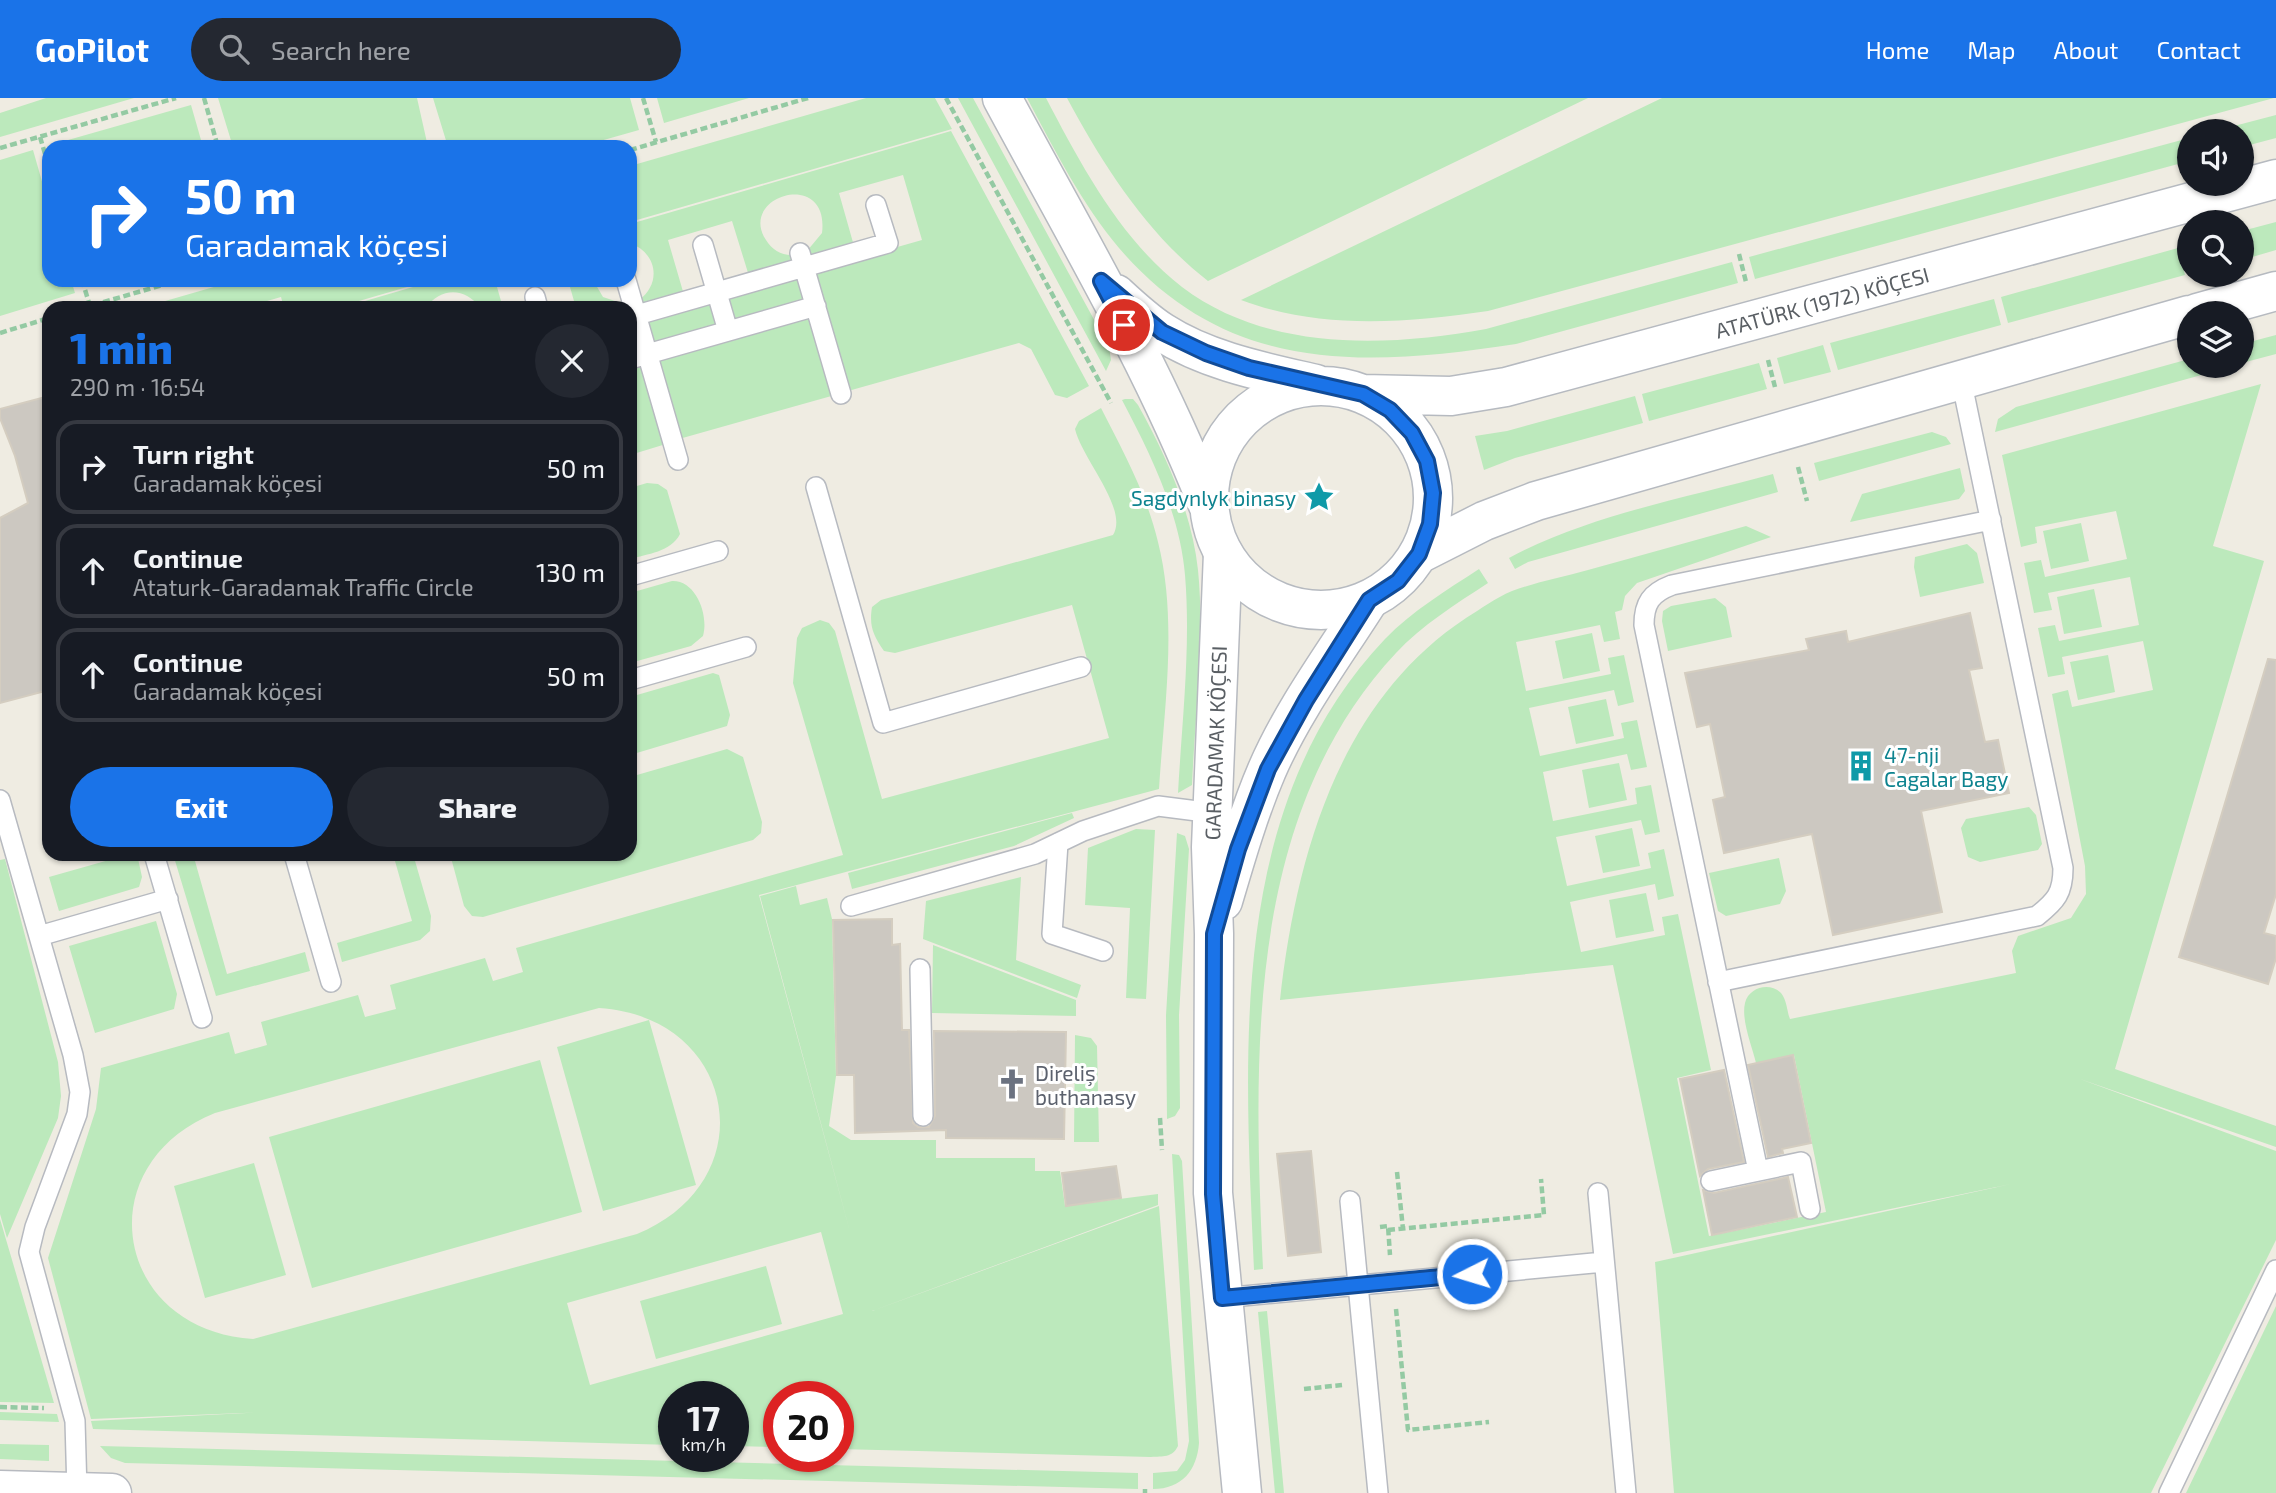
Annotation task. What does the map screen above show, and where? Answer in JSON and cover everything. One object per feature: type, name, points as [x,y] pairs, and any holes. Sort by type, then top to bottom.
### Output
[{"type":"main road","points":[[1002,98],[1178,429],[1208,505],[1213,530],[1223,553],[1239,576],[1261,593],[1287,606],[1323,610],[1342,609],[1369,600],[1398,581],[1419,554],[1430,524],[1433,493],[1427,461],[1412,433],[1390,410],[1363,394],[1249,368],[1195,348],[1162,332],[1101,281]]},
{"type":"main road","name":"ATATÜRK (1972) KÖÇESI","points":[[1363,394],[1451,396],[1506,387],[2276,180]]},
{"type":"main road","points":[[2240,301],[2276,291]]},
{"type":"main road","points":[[1419,554],[1484,521],[1536,501],[2177,319]]},
{"type":"main road","points":[[1208,505],[1211,474],[1222,444],[1240,419],[1265,400],[1294,389],[1325,386]]},
{"type":"main road","name":"GARADAMAK KÖÇESI","points":[[1223,553],[1213,813],[1213,1194],[1242,1493]]},
{"type":"main road","name":"GARADAMAK KÖÇESI","points":[[1214,934],[1238,849],[1268,769],[1306,700],[1369,600]]},
{"type":"main road","points":[[0,1490],[112,1493]]},
{"type":"lane","points":[[637,316],[716,292],[802,260],[888,243],[877,205]]},
{"type":"lane","points":[[702,245],[728,331]]},
{"type":"lane","points":[[802,260],[841,394]]},
{"type":"lane","points":[[678,460],[639,357],[816,306]]},
{"type":"lane","points":[[1718,982],[2037,916],[2057,899],[2063,885],[2063,868],[1961,379]]},
{"type":"lane","points":[[816,487],[883,723],[1081,667]]},
{"type":"lane","points":[[1758,1171],[1644,625],[1644,609],[1651,596],[1672,585],[1991,520]]},
{"type":"lane","points":[[637,574],[718,551]]},
{"type":"lane","points":[[637,678],[746,647]]},
{"type":"lane","points":[[0,800],[73,1055],[79,1092],[77,1114],[35,1227],[29,1252],[75,1421],[77,1492]]},
{"type":"lane","points":[[851,906],[1035,854],[1083,831],[1158,806],[1213,813]]},
{"type":"lane","points":[[1058,843],[1052,933],[1102,951]]},
{"type":"lane","points":[[156,861],[202,1018]]},
{"type":"lane","points":[[296,861],[331,982]]},
{"type":"lane","points":[[39,936],[167,899]]},
{"type":"lane","points":[[920,969],[923,1116]]},
{"type":"lane","points":[[1711,1181],[1801,1163],[1810,1209]]},
{"type":"lane","points":[[1598,1193],[1626,1493]]},
{"type":"lane","points":[[1350,1201],[1378,1493]]},
{"type":"lane","points":[[1222,1298],[1604,1262]]},
{"type":"lane","points":[[2169,1493],[2276,1270]]},
{"type":"path","points":[[0,148],[176,98]]},
{"type":"path","points":[[204,98],[216,140]]},
{"type":"path","points":[[643,98],[656,142]]},
{"type":"path","points":[[637,147],[808,98]]},
{"type":"path","points":[[946,98],[1111,403]]},
{"type":"path","points":[[40,137],[42,144]]},
{"type":"path","points":[[1739,254],[1746,282]]},
{"type":"path","points":[[107,301],[156,287]]},
{"type":"path","points":[[0,333],[42,320]]},
{"type":"path","points":[[1768,360],[1775,387]]},
{"type":"path","points":[[1798,467],[1807,501]]},
{"type":"path","points":[[1160,1118],[1162,1150]]},
{"type":"path","points":[[1397,1172],[1403,1229]]},
{"type":"path","points":[[1388,1230],[1544,1215],[1541,1179]]},
{"type":"path","points":[[1353,1230],[1388,1226],[1408,1430],[1489,1422]]},
{"type":"path","points":[[1304,1388],[1367,1383]]},
{"type":"path","points":[[0,1407],[55,1409]]},
{"type":"green space","points":[[46,98],[134,98],[0,137],[0,113]]},
{"type":"green space","points":[[218,98],[417,98],[426,140],[231,140]]},
{"type":"green space","points":[[433,98],[630,98],[639,130],[604,140],[446,140]]},
{"type":"green space","points":[[657,98],[749,98],[664,123]]},
{"type":"green space","points":[[866,98],[935,98],[952,129],[637,220],[637,164]]},
{"type":"green space","points":[[958,98],[973,98],[1109,347],[1111,360],[1106,371]]},
{"type":"green space","points":[[1027,98],[1046,98],[1104,200],[1121,224],[1160,268],[1182,287],[1216,308],[1252,324],[1290,334],[1369,341],[1486,329],[1732,262],[1738,283],[1516,344],[1460,352],[1405,357],[1352,357],[1301,352],[1252,340],[1206,320],[1161,290],[1119,248],[1081,195]]},
{"type":"green space","points":[[1067,98],[1588,98],[1208,281],[1165,242],[1128,197]]},
{"type":"green space","points":[[1662,98],[2274,98],[2197,119],[2177,119],[2177,124],[1488,311],[1395,321],[1332,320],[1271,310],[1241,300]]},
{"type":"green space","points":[[191,105],[201,140],[68,140]]},
{"type":"green space","points":[[2276,115],[2276,138],[2254,144],[2254,121]]},
{"type":"green space","points":[[951,131],[1089,386],[1067,398],[1055,395],[1031,349],[1019,343],[848,391],[813,271],[922,240],[903,175],[839,193],[854,246],[810,259],[807,251],[822,233],[821,213],[813,200],[800,195],[773,201],[764,211],[760,224],[771,247],[778,252],[794,255],[796,263],[749,276],[732,221],[668,240],[684,295],[641,307],[639,300],[651,285],[653,269],[646,254],[637,247],[637,222]]},
{"type":"green space","points":[[2177,141],[2177,164],[1755,279],[1749,257]]},
{"type":"green space","points":[[33,150],[42,182],[42,287],[73,287],[75,293],[0,316],[0,160]]},
{"type":"green space","points":[[2276,222],[2276,250],[2254,256],[2254,228]]},
{"type":"green space","points":[[2177,248],[2177,277],[2008,323],[2001,297]]},
{"type":"green space","points":[[799,275],[807,301],[732,322],[725,297]]},
{"type":"green space","points":[[214,287],[407,287],[359,301],[282,301],[281,297],[267,301],[165,301]]},
{"type":"green space","points":[[413,287],[497,287],[501,301],[474,301],[468,296],[453,292],[438,296],[432,301],[365,301]]},
{"type":"green space","points":[[570,287],[597,287],[603,297],[615,301],[574,301]]},
{"type":"green space","points":[[1994,299],[2001,325],[1838,370],[1830,343]]},
{"type":"green space","points":[[712,301],[719,326],[652,346],[645,320]]},
{"type":"green space","points":[[811,315],[835,395],[679,439],[656,360]]},
{"type":"green space","points":[[2276,335],[2276,354],[2254,360],[2254,341]]},
{"type":"green space","points":[[1823,345],[1831,372],[1784,384],[1777,358]]},
{"type":"green space","points":[[2177,362],[2177,378],[2191,378],[1995,432],[1998,419],[2016,407]]},
{"type":"green space","points":[[1759,363],[1767,389],[1649,421],[1642,394]]},
{"type":"green space","points":[[642,364],[666,444],[637,453],[637,365]]},
{"type":"green space","points":[[2261,384],[2213,546],[2264,561],[2115,1069],[2276,1126],[2276,1147],[2080,1079],[2276,1151],[2276,1240],[2151,1493],[1674,1493],[1655,1262],[2011,1184],[1673,1254],[1613,965],[1280,1000],[1287,946],[1312,838],[1331,787],[1356,738],[1386,693],[1422,653],[1466,618],[1506,594],[1530,585],[1746,526],[1771,537],[1637,583],[1625,596],[1622,610],[1615,612],[1620,639],[1604,642],[1600,625],[1516,642],[1526,691],[1611,674],[1608,658],[1624,655],[1634,702],[1618,706],[1614,690],[1529,708],[1540,756],[1624,738],[1621,723],[1637,720],[1647,767],[1631,770],[1627,754],[1543,772],[1553,821],[1637,804],[1635,788],[1651,785],[1660,832],[1645,835],[1641,820],[1556,837],[1567,886],[1651,868],[1648,853],[1664,849],[1674,896],[1658,900],[1655,884],[1570,902],[1581,952],[1665,935],[1662,917],[1678,914],[1711,1070],[1677,1078],[1709,1236],[1826,1212],[1794,1055],[1756,1063],[1744,1017],[1747,998],[1760,988],[1776,990],[1785,999],[1790,1019],[2016,973],[2012,951],[2018,936],[2071,918],[2086,894],[2085,866],[2052,694],[2068,690],[2072,707],[2153,690],[2143,641],[2062,657],[2065,674],[2048,677],[2038,628],[2055,625],[2059,641],[2139,625],[2130,577],[2048,593],[2052,610],[2034,613],[2024,563],[2041,560],[2045,577],[2127,559],[2116,511],[2035,527],[2037,543],[2021,547],[2002,455]]},
{"type":"green space","points":[[1635,396],[1643,423],[1515,458],[1484,470],[1475,436],[1507,431]]},
{"type":"green space","points":[[1133,399],[1138,405],[1168,464],[1190,527],[1198,570],[1200,651],[1192,785],[1178,793],[1187,629],[1182,552],[1162,484],[1122,400]]},
{"type":"green space","points":[[1101,408],[1141,490],[1158,542],[1164,572],[1168,634],[1159,789],[759,895],[853,1243],[760,896],[796,886],[800,905],[827,898],[832,919],[836,1076],[829,1126],[851,1140],[936,1140],[936,1158],[1035,1158],[1035,1171],[1060,1171],[1065,1206],[1158,1194],[1158,1205],[872,1311],[1159,1206],[1178,1446],[1173,1453],[1151,1457],[854,1449],[854,1381],[763,1381],[763,1447],[749,1446],[749,1381],[658,1381],[658,1445],[93,1429],[91,1421],[266,1412],[91,1419],[48,1258],[96,1109],[101,1068],[229,1032],[235,1054],[267,1045],[261,1022],[358,995],[365,1017],[396,1009],[390,985],[485,958],[493,981],[523,972],[516,948],[843,855],[793,683],[797,638],[802,628],[820,620],[829,623],[835,631],[882,799],[1109,738],[1072,605],[895,653],[884,651],[875,635],[871,620],[872,607],[881,600],[1113,535],[1116,524],[1110,498],[1075,429],[1079,421]],"holes":[[[599,1008],[646,1018],[682,1040],[706,1069],[718,1104],[718,1142],[705,1178],[678,1209],[637,1234],[253,1339],[206,1329],[170,1307],[146,1277],[134,1242],[134,1205],[147,1169],[174,1137],[215,1113]],[[821,1232],[843,1314],[590,1385],[567,1303]]]},
{"type":"green space","points":[[1932,432],[1946,437],[1951,444],[1819,481],[1814,463]]},
{"type":"green space","points":[[1960,468],[1965,491],[1959,499],[1850,522],[1862,494]]},
{"type":"green space","points":[[1773,474],[1778,492],[1528,562],[1515,569],[1509,558],[1572,530],[1605,519]]},
{"type":"green space","points":[[658,484],[667,490],[680,534],[665,549],[637,557],[637,486]]},
{"type":"green space","points":[[2081,523],[2089,561],[2051,569],[2043,531]]},
{"type":"green space","points":[[1967,544],[1977,553],[1984,583],[1920,597],[1914,567],[1915,557]]},
{"type":"green space","points":[[1479,569],[1488,583],[1440,615],[1406,643],[1346,718],[1309,789],[1284,865],[1269,945],[1261,1026],[1258,1108],[1263,1269],[1254,1270],[1248,1105],[1249,1021],[1256,937],[1271,856],[1296,778],[1333,706],[1385,639],[1418,610]]},
{"type":"green space","points":[[672,581],[688,586],[699,600],[702,609],[703,636],[691,646],[637,661],[637,591]]},
{"type":"green space","points":[[2094,589],[2102,627],[2064,634],[2057,597]]},
{"type":"green space","points":[[1715,598],[1726,607],[1732,637],[1668,651],[1662,621],[1663,611],[1671,606]]},
{"type":"green space","points":[[1592,633],[1600,671],[1563,679],[1555,641]]},
{"type":"green space","points":[[2108,655],[2115,692],[2078,700],[2070,662]]},
{"type":"green space","points":[[713,673],[719,675],[730,715],[727,726],[637,753],[637,695]]},
{"type":"green space","points":[[1606,699],[1614,736],[1576,744],[1568,707]]},
{"type":"green space","points":[[727,749],[743,757],[762,822],[761,833],[753,840],[483,917],[472,916],[464,906],[452,861],[637,861],[637,775]]},
{"type":"green space","points":[[1619,763],[1627,800],[1589,808],[1582,770]]},
{"type":"green space","points":[[2029,807],[2036,815],[2042,844],[2038,850],[1980,862],[1968,857],[1961,828],[1966,819]]},
{"type":"green space","points":[[1072,813],[1074,818],[1014,846],[852,889],[848,873]]},
{"type":"green space","points":[[1632,828],[1640,866],[1603,873],[1595,836]]},
{"type":"green space","points":[[1136,829],[1155,830],[1146,999],[1126,998],[1130,908],[1085,905],[1088,848]]},
{"type":"green space","points":[[1177,833],[1185,836],[1189,849],[1179,1015],[1180,1108],[1175,1116],[1167,1119],[1166,1015]]},
{"type":"green space","points":[[1779,858],[1786,891],[1780,904],[1726,916],[1718,911],[1709,873]]},
{"type":"green space","points":[[5,859],[58,1062],[61,1096],[58,1118],[7,1238],[0,1214],[0,860]]},
{"type":"green space","points":[[105,861],[139,861],[142,877],[139,887],[59,911],[49,877]]},
{"type":"green space","points":[[175,861],[195,861],[227,974],[305,952],[310,971],[216,996]]},
{"type":"green space","points":[[395,861],[415,861],[431,916],[430,931],[420,940],[342,962],[337,943],[412,921]]},
{"type":"green space","points":[[1021,877],[1016,960],[1081,985],[1077,998],[923,939],[926,901]]},
{"type":"green space","points":[[1646,893],[1654,931],[1616,938],[1609,900]]},
{"type":"green space","points":[[156,921],[177,994],[174,1009],[95,1033],[69,946]]},
{"type":"green space","points":[[933,945],[1076,1000],[1076,1016],[932,1013]]},
{"type":"green space","points":[[649,1020],[696,1185],[603,1211],[557,1047]]},
{"type":"green space","points":[[1075,1035],[1091,1038],[1097,1046],[1099,1142],[1074,1142]]},
{"type":"green space","points":[[540,1060],[582,1212],[312,1288],[269,1137]]},
{"type":"green space","points":[[1172,1154],[1179,1155],[1182,1161],[1199,1443],[1195,1462],[1180,1482],[1153,1489],[1153,1473],[1177,1471],[1185,1460],[1189,1441]]},
{"type":"green space","points":[[254,1163],[286,1275],[205,1298],[174,1186]]},
{"type":"green space","points":[[0,1219],[54,1403],[0,1402]]},
{"type":"green space","points":[[766,1266],[782,1324],[656,1359],[640,1301]]},
{"type":"green space","points":[[2276,1306],[2276,1493],[2186,1493]]},
{"type":"green space","points":[[1267,1311],[1284,1493],[1275,1493],[1258,1312]]},
{"type":"green space","points":[[0,1412],[57,1414],[59,1422],[0,1420]]},
{"type":"green space","points":[[0,1444],[49,1445],[49,1461],[0,1459]]},
{"type":"green space","points":[[100,1446],[658,1461],[658,1472],[749,1472],[749,1463],[763,1463],[763,1472],[854,1472],[854,1466],[1138,1473],[1138,1489],[125,1463],[111,1458]]},
{"type":"building","points":[[42,398],[42,692],[0,703],[0,518],[28,503],[15,456],[0,418],[0,409]]},
{"type":"building","name":"47-nji Cagalar Bagy","points":[[1970,613],[1982,668],[1969,670],[1985,742],[1998,740],[2009,793],[1921,811],[1942,912],[1833,935],[1812,834],[1724,853],[1713,800],[1725,797],[1710,724],[1697,727],[1685,673],[1809,650],[1806,639],[1846,631],[1848,642]]},
{"type":"building","points":[[2268,659],[2276,660],[2276,894],[2264,933],[2276,936],[2276,958],[2268,984],[2179,957]]},
{"type":"building","points":[[892,919],[892,945],[900,944],[902,1030],[909,1030],[913,1123],[918,1127],[929,1127],[935,1116],[934,1031],[1066,1032],[1064,1139],[946,1138],[946,1130],[855,1133],[854,1075],[837,1075],[833,920]]},
{"type":"building","points":[[1793,1055],[1811,1143],[1782,1149],[1783,1153],[1768,1157],[1748,1065]]},
{"type":"building","points":[[1724,1070],[1744,1162],[1708,1169],[1700,1176],[1680,1079]]},
{"type":"building","points":[[1311,1151],[1321,1252],[1288,1256],[1277,1154]]},
{"type":"building","points":[[1116,1166],[1121,1198],[1066,1206],[1062,1173]]},
{"type":"building","points":[[1788,1177],[1797,1217],[1712,1235],[1703,1190],[1714,1193]]},
{"type":"place","name":"Sagdynlyk binasy","points":[[1319,497]]},
{"type":"place","name":"47-nji Cagalar Bagy","points":[[1861,766]]},
{"type":"place","name":"Direliş buthanasy","points":[[1012,1084]]},
{"type":"route","points":[[1124,325],[1101,281],[1162,332],[1206,353],[1249,368],[1363,394],[1390,410],[1412,433],[1427,461],[1433,493],[1430,524],[1419,554],[1398,581],[1369,600],[1306,700],[1268,769],[1238,849],[1214,934],[1213,1194],[1222,1298],[1472,1274]]}]
